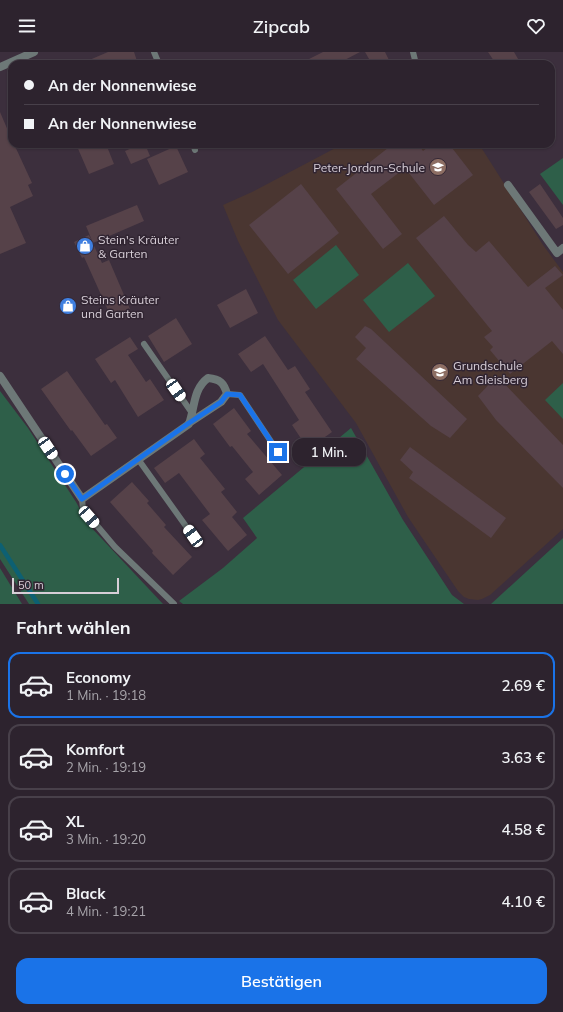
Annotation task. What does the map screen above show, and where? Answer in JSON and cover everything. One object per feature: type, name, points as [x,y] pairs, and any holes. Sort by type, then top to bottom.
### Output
[{"type":"street","points":[[16,60],[34,52]]},
{"type":"street","points":[[508,185],[560,250]]},
{"type":"street","points":[[0,376],[82,499],[221,402],[227,394],[225,385],[217,379],[208,378],[202,383],[196,393],[189,423]]},
{"type":"lane","points":[[144,344],[192,413]]},
{"type":"lane","points":[[227,394],[240,395],[278,452]]},
{"type":"lane","points":[[138,460],[193,536]]},
{"type":"lane","points":[[82,499],[83,509],[110,541],[174,604]]},
{"type":"shaded area","name":"Grundschule Am Gleisberg","points":[[335,148],[482,148],[543,245],[563,272],[563,529],[490,595],[478,600],[469,599],[464,597],[458,591],[408,517],[356,423],[278,320],[238,241],[223,205],[252,192]]},
{"type":"green space","points":[[563,158],[563,205],[540,174]]},
{"type":"green space","points":[[336,245],[359,275],[316,309],[293,280]]},
{"type":"green space","points":[[408,263],[435,296],[389,332],[363,300]]},
{"type":"green space","points":[[563,383],[563,419],[545,400]]},
{"type":"green space","points":[[0,391],[28,428],[76,502],[88,524],[163,604],[29,604],[0,559]]},
{"type":"green space","points":[[351,428],[403,520],[452,595],[464,604],[183,604],[179,601],[223,568],[257,538],[243,518]]},
{"type":"green space","points":[[563,538],[563,604],[491,604],[562,539]]},
{"type":"green space","points":[[0,568],[22,604],[0,604]]},
{"type":"building","points":[[108,52],[134,52],[137,60],[89,60]]},
{"type":"building","points":[[323,52],[360,52],[345,60],[307,60]]},
{"type":"building","points":[[365,52],[385,52],[389,60],[370,60]]},
{"type":"building","points":[[488,52],[514,52],[519,60],[493,60]]},
{"type":"building","points":[[0,112],[8,131],[8,148],[16,148],[32,183],[28,185],[33,196],[10,207],[26,243],[0,254]]},
{"type":"building","points":[[78,148],[108,148],[114,164],[89,174]]},
{"type":"building","points":[[132,148],[147,148],[150,156],[131,164],[125,151]]},
{"type":"building","points":[[172,148],[177,148],[188,172],[159,185],[147,159]]},
{"type":"building","points":[[388,148],[421,148],[423,151],[427,148],[452,148],[473,175],[434,205],[405,168],[371,194],[402,234],[383,249],[336,189]]},
{"type":"building","points":[[301,184],[339,233],[288,274],[249,225]]},
{"type":"building","points":[[540,184],[563,218],[563,225],[556,229],[529,192]]},
{"type":"building","points":[[137,205],[144,221],[93,243],[86,226]]},
{"type":"building","points":[[444,216],[468,245],[476,252],[489,241],[528,287],[555,266],[563,275],[545,288],[563,310],[563,354],[552,341],[510,374],[490,350],[493,347],[484,337],[492,331],[416,238]]},
{"type":"building","points":[[89,235],[102,263],[109,260],[130,309],[111,317],[84,257],[82,258],[74,242]]},
{"type":"building","points":[[246,289],[258,313],[230,328],[217,305]]},
{"type":"building","points":[[176,318],[192,344],[164,362],[148,336]]},
{"type":"building","points":[[365,326],[371,329],[467,419],[450,438],[431,426],[356,359],[366,348],[355,337]]},
{"type":"building","points":[[265,336],[288,370],[295,366],[310,389],[305,392],[332,432],[308,449],[292,425],[299,420],[263,364],[251,372],[238,354]]},
{"type":"building","points":[[130,337],[138,349],[128,355],[146,382],[150,379],[164,400],[138,417],[115,380],[111,383],[95,359]]},
{"type":"building","points":[[67,371],[105,425],[107,424],[117,438],[91,456],[41,389]]},
{"type":"building","points":[[497,376],[563,445],[563,488],[496,420],[478,396]]},
{"type":"building","points":[[234,408],[251,431],[247,434],[282,475],[259,495],[245,479],[253,472],[232,446],[230,447],[213,424]]},
{"type":"building","points":[[194,439],[205,454],[200,458],[225,489],[221,492],[237,512],[232,517],[247,535],[228,551],[202,520],[210,514],[179,473],[165,483],[154,468]]},
{"type":"building","points":[[410,447],[506,518],[491,538],[409,478],[413,472],[400,460]]},
{"type":"building","points":[[132,482],[149,501],[147,503],[166,525],[164,527],[192,557],[173,575],[152,553],[153,551],[110,502]]},
{"type":"waterway","points":[[0,545],[38,604]]},
{"type":"place","name":"Peter-Jordan-Schule","points":[[438,167]]},
{"type":"place","name":"Stein's Kräuter & Garten","points":[[85,246]]},
{"type":"place","name":"Steins Kräuter und Garten","points":[[68,306]]},
{"type":"place","name":"Grundschule Am Gleisberg","points":[[440,372]]},
{"type":"route","points":[[65,474],[82,499],[221,402],[227,394],[240,395],[278,452]]}]
